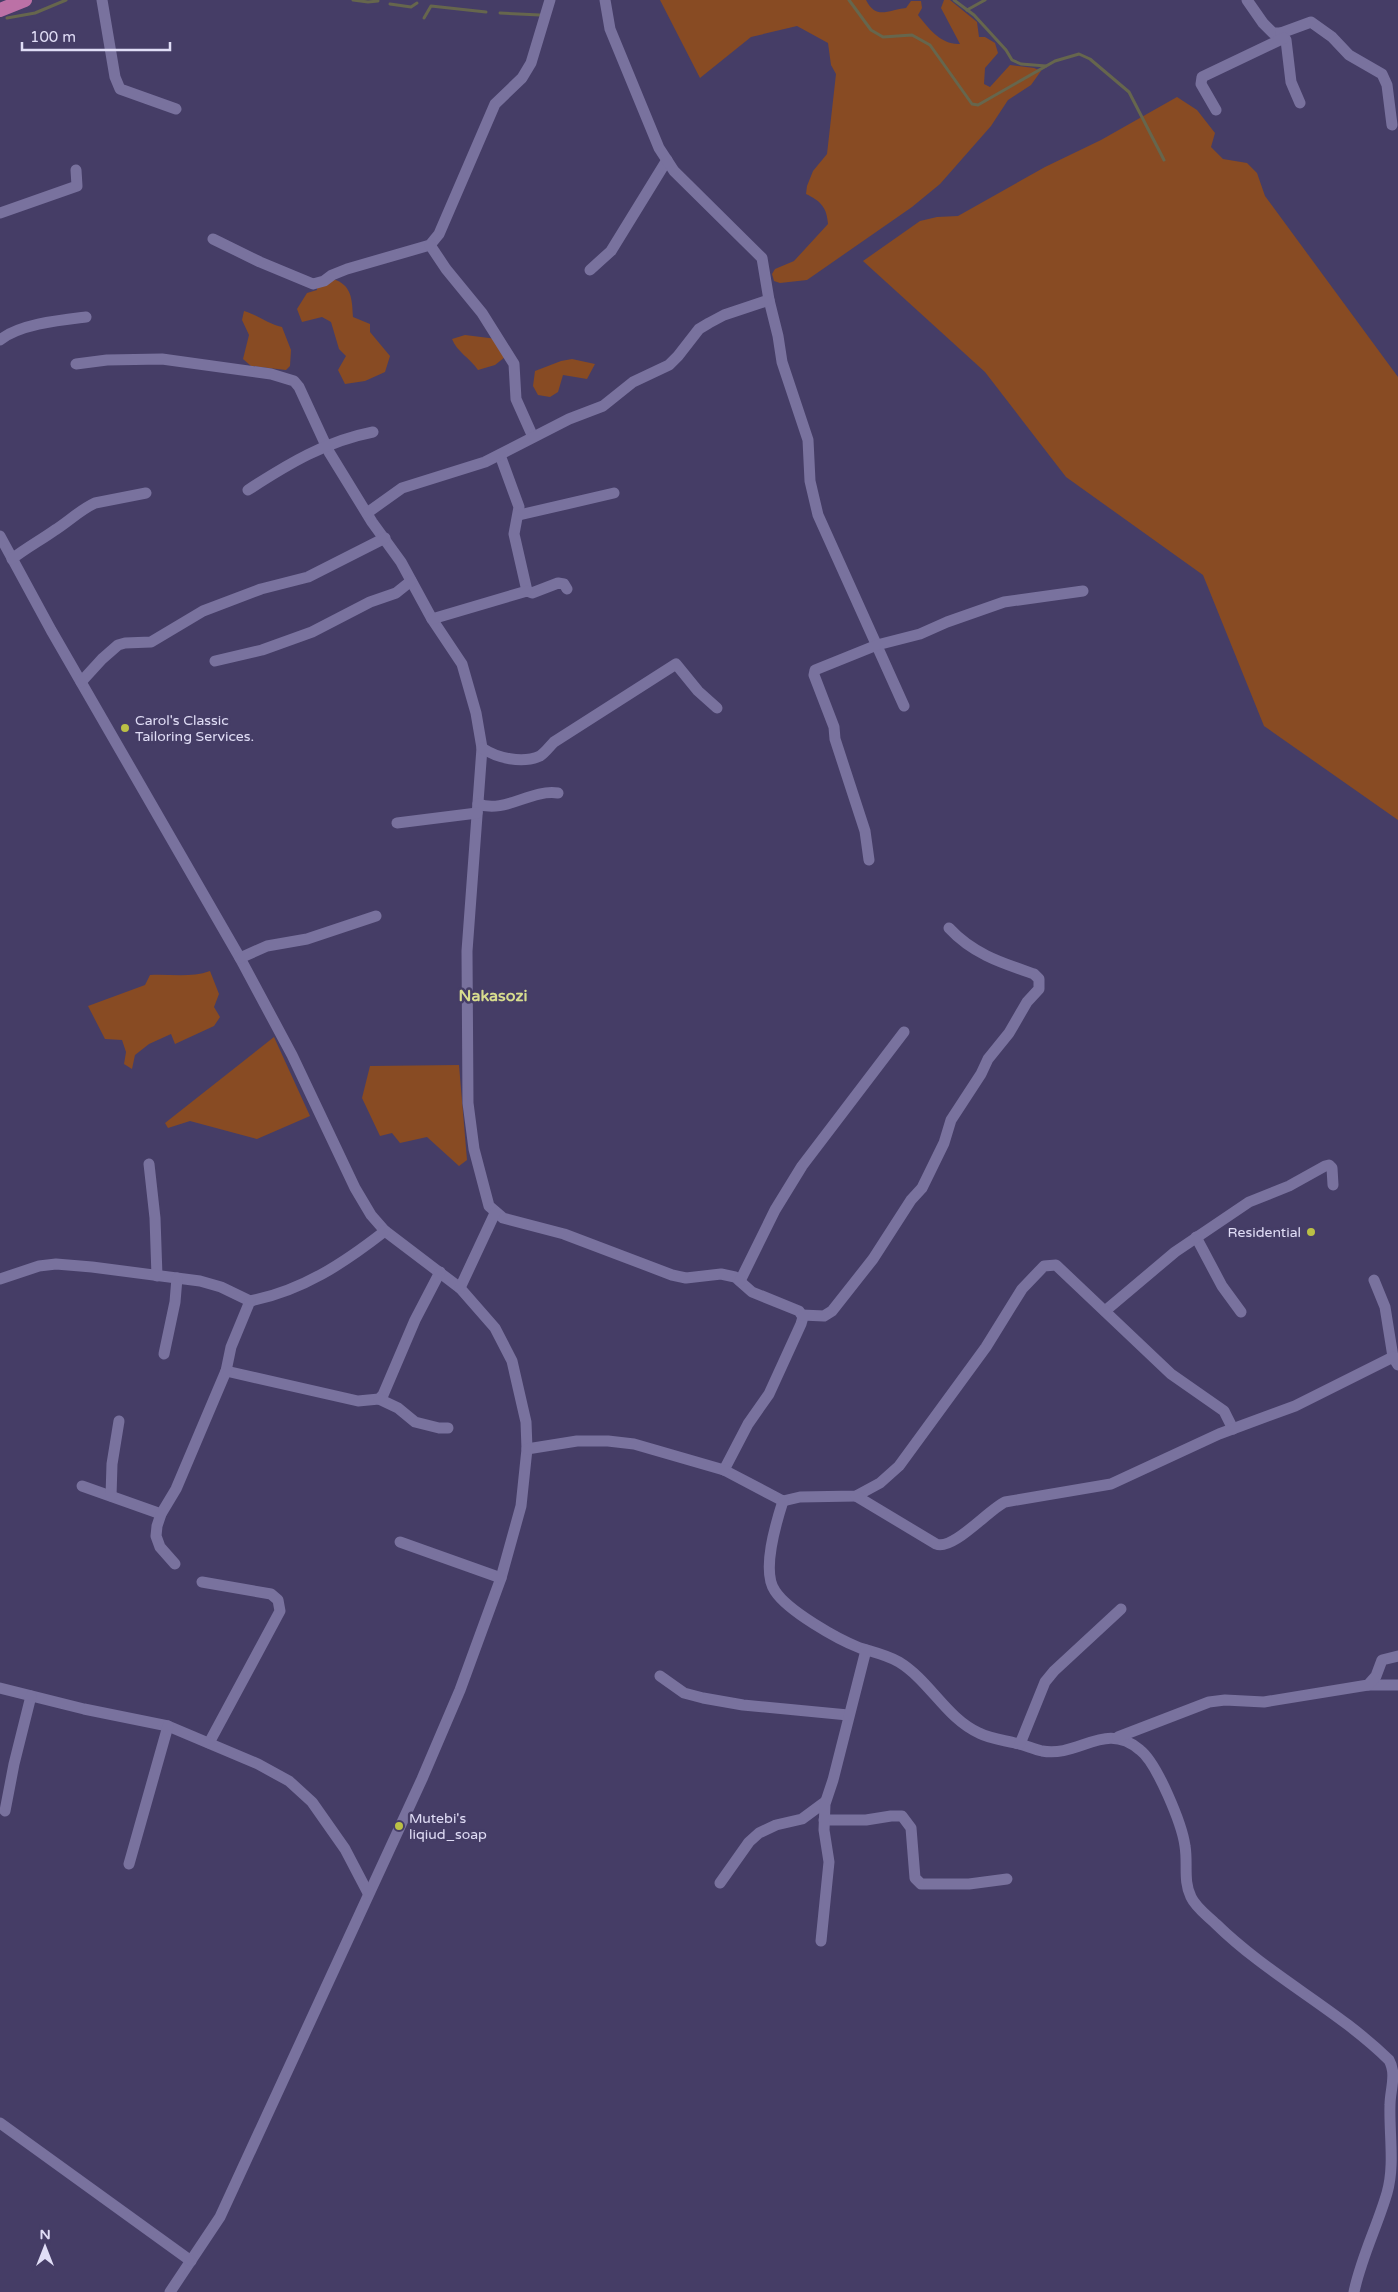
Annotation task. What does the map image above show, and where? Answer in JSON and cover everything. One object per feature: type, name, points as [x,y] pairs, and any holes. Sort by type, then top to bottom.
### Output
[{"type":"main road","points":[[0,10],[25,0]]},
{"type":"street","points":[[102,0],[115,77],[120,89],[176,110]]},
{"type":"street","points":[[213,239],[268,266],[312,284],[324,281],[332,275],[347,269],[430,245],[439,234],[495,104],[516,84],[531,63],[550,0]]},
{"type":"street","points":[[606,0],[610,29],[618,50],[646,121],[667,160],[674,171],[762,258],[782,362],[808,440],[810,481],[818,515],[904,706]]},
{"type":"street","points":[[1248,0],[1263,23],[1273,33],[1282,35],[1286,40],[1291,82],[1300,103]]},
{"type":"street","points":[[1216,110],[1201,84],[1202,76],[1311,22],[1332,37],[1349,55],[1382,74],[1387,85],[1392,125]]},
{"type":"street","points":[[590,270],[611,251],[667,160]]},
{"type":"street","points":[[0,213],[78,186],[76,170]]},
{"type":"street","points":[[430,245],[446,269],[482,314],[514,364],[516,399],[533,437]]},
{"type":"street","points":[[367,513],[402,488],[434,477],[468,469],[500,455],[570,419],[604,406],[633,382],[669,365],[699,329],[724,315],[769,300]]},
{"type":"street","points":[[0,340],[10,333],[35,326],[86,317]]},
{"type":"street","points":[[76,364],[147,358],[252,371],[288,378],[294,381],[299,387],[326,445],[367,513],[385,538],[432,619],[462,664],[474,704],[482,748],[467,951],[468,1103],[474,1149],[487,1200],[495,1213],[502,1218],[564,1234],[672,1276],[686,1278],[720,1274],[735,1277],[752,1292],[796,1309],[802,1315],[824,1316],[832,1311],[873,1259],[911,1200],[922,1188],[944,1143],[951,1120],[981,1074],[988,1058],[1009,1033],[1027,1002],[1038,989],[1039,979],[1034,974],[993,960],[974,949],[949,928]]},
{"type":"street","points":[[248,490],[298,458],[326,445],[373,432]]},
{"type":"street","points":[[500,455],[516,496],[519,515],[514,534],[527,591]]},
{"type":"street","points":[[12,559],[31,543],[57,529],[87,506],[146,493]]},
{"type":"street","points":[[519,515],[614,493]]},
{"type":"street","points":[[0,536],[81,682],[240,958],[292,1055],[355,1188],[371,1215],[385,1231],[460,1288],[495,1328],[512,1361],[526,1422],[528,1450],[521,1506],[500,1578],[460,1690],[422,1779],[220,2217],[170,2292]]},
{"type":"street","points":[[81,682],[118,645],[125,642],[151,642],[203,611],[261,589],[308,577],[385,538]]},
{"type":"street","points":[[215,661],[262,650],[312,632],[370,602],[396,593],[411,581]]},
{"type":"street","points":[[432,619],[527,591],[532,593],[558,583],[564,584],[567,589]]},
{"type":"street","points":[[869,860],[864,831],[835,739],[834,726],[814,676],[815,670],[877,645],[920,634],[947,622],[1004,602],[1083,591]]},
{"type":"street","points":[[482,748],[493,756],[524,759],[541,755],[554,742],[676,664],[698,691],[717,708]]},
{"type":"street","points":[[397,823],[477,808],[497,807],[547,791],[558,793]]},
{"type":"street","points":[[240,958],[267,946],[307,939],[376,916]]},
{"type":"street","points":[[740,1281],[775,1210],[802,1166],[904,1032]]},
{"type":"street","points":[[149,1164],[155,1218],[157,1276]]},
{"type":"street","points":[[1105,1311],[1155,1268],[1196,1237],[1249,1202],[1289,1186],[1329,1165],[1332,1168],[1333,1185]]},
{"type":"street","points":[[460,1288],[495,1213]]},
{"type":"street","points":[[0,1279],[39,1266],[56,1264],[92,1267],[200,1281],[221,1287],[250,1301],[299,1287],[335,1267],[385,1231]]},
{"type":"street","points":[[1196,1237],[1222,1286],[1241,1312]]},
{"type":"street","points":[[528,1450],[577,1442],[608,1441],[634,1444],[724,1470],[783,1500],[800,1497],[856,1496],[880,1483],[899,1466],[981,1354],[1022,1288],[1044,1266],[1056,1264],[1171,1374],[1224,1411],[1233,1429]]},
{"type":"street","points":[[378,1399],[383,1395],[415,1320],[440,1272]]},
{"type":"street","points":[[164,1354],[175,1302],[177,1278]]},
{"type":"street","points":[[856,1496],[936,1544],[945,1545],[967,1531],[996,1506],[1004,1502],[1111,1484],[1157,1461],[1233,1429],[1295,1406],[1396,1361],[1385,1307],[1374,1280]]},
{"type":"street","points":[[175,1564],[160,1548],[156,1536],[161,1514],[176,1489],[226,1371],[234,1339],[250,1301]]},
{"type":"street","points":[[724,1470],[748,1424],[770,1394],[782,1371],[802,1324],[802,1315]]},
{"type":"street","points":[[226,1371],[358,1401],[378,1399],[398,1408],[416,1422],[439,1428],[448,1428]]},
{"type":"street","points":[[111,1496],[112,1464],[119,1421]]},
{"type":"street","points":[[82,1486],[161,1514]]},
{"type":"street","points":[[783,1500],[769,1567],[769,1580],[775,1592],[788,1606],[824,1630],[866,1650],[898,1661],[954,1715],[978,1733],[995,1739],[1044,1751],[1056,1751],[1105,1738],[1118,1737],[1210,1702],[1225,1700],[1264,1702],[1368,1685],[1398,1685]]},
{"type":"street","points":[[400,1542],[500,1578]]},
{"type":"street","points":[[202,1582],[271,1594],[278,1600],[280,1611],[209,1743]]},
{"type":"street","points":[[1020,1744],[1045,1682],[1054,1671],[1122,1609]]},
{"type":"street","points":[[821,1942],[829,1862],[824,1820],[825,1802],[834,1780],[848,1716],[866,1650]]},
{"type":"street","points":[[1368,1685],[1376,1676],[1382,1660],[1398,1656]]},
{"type":"street","points":[[660,1676],[684,1693],[703,1698],[743,1705],[848,1716]]},
{"type":"street","points":[[0,1688],[168,1726],[258,1764],[289,1781],[312,1802],[345,1848],[368,1893]]},
{"type":"street","points":[[4,1812],[31,1696]]},
{"type":"street","points":[[129,1864],[168,1726]]},
{"type":"street","points":[[1118,1737],[1142,1751],[1164,1786],[1183,1838],[1188,1889],[1192,1899],[1232,1940],[1382,2053],[1396,2066],[1390,2103],[1391,2165],[1387,2193],[1358,2272],[1354,2292]]},
{"type":"street","points":[[720,1883],[749,1842],[759,1833],[776,1825],[802,1819],[825,1802]]},
{"type":"street","points":[[824,1820],[866,1820],[898,1815],[906,1818],[911,1828],[915,1878],[921,1884],[969,1884],[1007,1880]]},
{"type":"street","points":[[0,2123],[191,2261]]},
{"type":"shaded area","points":[[660,0],[866,0],[878,12],[906,8],[911,1],[921,1],[922,8],[918,15],[926,25],[941,39],[953,44],[960,44],[941,8],[944,0],[950,0],[977,22],[979,37],[985,37],[995,43],[998,53],[985,68],[984,84],[990,87],[1010,65],[1034,68],[1041,71],[1031,85],[1008,100],[991,126],[940,184],[912,207],[807,280],[780,283],[774,281],[772,274],[775,269],[794,261],[828,224],[825,209],[816,199],[806,194],[813,171],[827,154],[836,74],[831,65],[828,43],[797,26],[751,37],[700,78]]},
{"type":"shaded area","points":[[1177,97],[1197,110],[1215,133],[1211,147],[1223,159],[1247,163],[1257,173],[1265,196],[1398,377],[1398,820],[1264,726],[1203,575],[1066,477],[985,372],[863,261],[920,221],[937,217],[958,216],[1045,167],[1101,140]]},
{"type":"shaded area","points":[[333,279],[344,285],[350,294],[353,317],[370,324],[370,332],[390,356],[385,372],[365,381],[345,384],[338,370],[346,356],[339,349],[331,322],[322,317],[302,322],[297,309],[307,293],[317,290],[317,280]]},
{"type":"shaded area","points":[[244,311],[282,327],[291,350],[290,366],[286,370],[251,366],[243,359],[249,335],[242,320]]},
{"type":"shaded area","points":[[465,335],[497,339],[505,357],[495,365],[478,370],[457,348],[452,339]]},
{"type":"shaded area","points":[[572,359],[595,364],[587,379],[563,375],[558,392],[550,397],[538,395],[533,386],[535,371]]},
{"type":"shaded area","points":[[210,971],[219,994],[214,1007],[220,1017],[214,1026],[175,1044],[171,1034],[149,1044],[135,1055],[132,1069],[124,1064],[126,1052],[122,1040],[105,1039],[88,1006],[145,985],[150,975],[188,975]]},
{"type":"shaded area","points":[[274,1037],[310,1116],[257,1139],[190,1121],[168,1128],[165,1123]]},
{"type":"shaded area","points":[[459,1065],[467,1160],[459,1166],[427,1137],[400,1143],[392,1133],[380,1136],[362,1098],[370,1066]]},
{"type":"waterway","points":[[7,18],[35,13],[66,0]]},
{"type":"waterway","points":[[353,0],[378,1]]},
{"type":"waterway","points":[[849,0],[871,30],[883,37],[912,35],[930,45],[972,104],[978,105],[1055,61],[1079,54],[1090,59],[1129,92],[1164,160]]},
{"type":"waterway","points":[[954,0],[974,15],[1006,50],[1012,60],[1021,64],[1046,66]]},
{"type":"waterway","points":[[967,10],[985,0]]},
{"type":"waterway","points":[[390,4],[411,7],[417,3]]},
{"type":"waterway","points":[[424,18],[431,6],[486,12]]},
{"type":"waterway","points":[[500,13],[540,15]]},
{"type":"place","name":"Carol's Classic Tailoring Services.","points":[[125,728]]},
{"type":"place","name":"Residential","points":[[1311,1232]]},
{"type":"place","name":"Mutebi's liqiud_soap","points":[[399,1826]]},
{"type":"district","name":"Nakasozi","points":[[493,995]]}]
